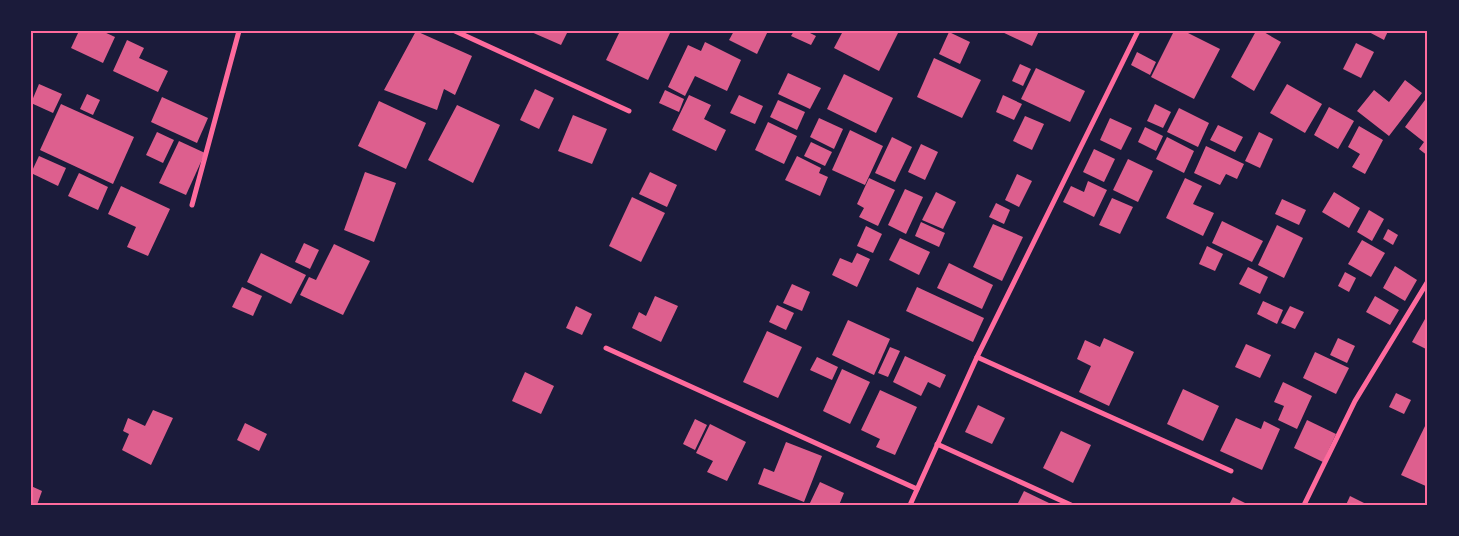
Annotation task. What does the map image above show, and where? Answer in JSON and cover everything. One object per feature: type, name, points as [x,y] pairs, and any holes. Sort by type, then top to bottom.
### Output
[{"type":"street","points":[[192,205],[239,31]]},
{"type":"street","points":[[455,31],[629,111]]},
{"type":"street","points":[[910,505],[976,356],[1138,31]]},
{"type":"street","points":[[1304,505],[1355,401],[1428,281]]},
{"type":"street","points":[[606,348],[917,489]]},
{"type":"street","points":[[976,356],[1231,471]]},
{"type":"street","points":[[937,444],[1071,505]]},
{"type":"building","points":[[79,31],[102,31],[115,37],[103,63],[71,48]]},
{"type":"building","points":[[416,31],[472,56],[455,95],[444,89],[437,110],[384,90]]},
{"type":"building","points":[[529,31],[568,31],[561,45]]},
{"type":"building","points":[[620,31],[671,31],[648,80],[606,60]]},
{"type":"building","points":[[734,31],[768,31],[757,54],[729,40]]},
{"type":"building","points":[[794,31],[806,31],[816,36],[811,45],[791,36]]},
{"type":"building","points":[[843,31],[899,31],[879,71],[834,48]]},
{"type":"building","points":[[1000,31],[1039,31],[1032,46]]},
{"type":"building","points":[[1174,31],[1184,31],[1220,49],[1194,99],[1151,77]]},
{"type":"building","points":[[1256,31],[1262,31],[1281,42],[1254,91],[1231,77]]},
{"type":"building","points":[[1367,31],[1388,31],[1384,40]]},
{"type":"building","points":[[949,32],[970,42],[960,64],[939,54]]},
{"type":"building","points":[[127,40],[144,48],[139,58],[168,71],[158,92],[113,71]]},
{"type":"building","points":[[705,42],[741,60],[727,91],[695,76],[685,96],[668,87],[688,45],[701,51]]},
{"type":"building","points":[[1356,43],[1374,52],[1361,78],[1343,69]]},
{"type":"building","points":[[1137,52],[1156,62],[1150,75],[1131,65]]},
{"type":"building","points":[[934,58],[981,80],[962,118],[917,97]]},
{"type":"building","points":[[1020,64],[1031,69],[1023,86],[1012,81]]},
{"type":"building","points":[[1036,68],[1085,91],[1070,122],[1021,99]]},
{"type":"building","points":[[788,73],[821,88],[810,109],[778,94]]},
{"type":"building","points":[[844,74],[893,98],[876,133],[827,109]]},
{"type":"building","points":[[1405,80],[1422,93],[1389,136],[1357,111],[1374,90],[1389,102]]},
{"type":"building","points":[[39,84],[62,94],[53,113],[31,103]]},
{"type":"building","points":[[1287,84],[1322,104],[1305,133],[1270,113]]},
{"type":"building","points":[[535,89],[554,98],[539,129],[520,120]]},
{"type":"building","points":[[665,90],[684,99],[679,112],[659,103]]},
{"type":"building","points":[[87,94],[100,100],[93,115],[80,109]]},
{"type":"building","points":[[689,95],[711,105],[704,119],[726,130],[716,151],[672,130]]},
{"type":"building","points":[[739,95],[763,106],[755,124],[730,113]]},
{"type":"building","points":[[1003,95],[1022,104],[1014,120],[996,112]]},
{"type":"building","points":[[162,97],[208,118],[197,143],[151,122]]},
{"type":"building","points":[[778,100],[805,112],[797,130],[770,117]]},
{"type":"building","points":[[1425,100],[1428,102],[1428,156],[1419,149],[1424,142],[1405,127]]},
{"type":"building","points":[[379,101],[426,123],[406,169],[358,146]]},
{"type":"building","points":[[61,104],[134,137],[113,184],[40,150]]},
{"type":"building","points":[[1155,104],[1171,112],[1163,128],[1147,121]]},
{"type":"building","points":[[457,105],[500,125],[473,183],[428,160]]},
{"type":"building","points":[[1329,107],[1354,121],[1338,149],[1314,135]]},
{"type":"building","points":[[1179,108],[1209,123],[1198,147],[1167,132]]},
{"type":"building","points":[[573,115],[607,129],[592,164],[558,151]]},
{"type":"building","points":[[1025,116],[1044,124],[1032,150],[1013,141]]},
{"type":"building","points":[[819,118],[843,129],[834,149],[810,137]]},
{"type":"building","points":[[1110,118],[1132,128],[1121,150],[1100,140]]},
{"type":"building","points":[[768,122],[797,136],[784,164],[755,150]]},
{"type":"building","points":[[1218,125],[1243,137],[1235,152],[1210,140]]},
{"type":"building","points":[[1359,126],[1383,140],[1365,174],[1352,167],[1360,154],[1348,147]]},
{"type":"building","points":[[1145,127],[1163,136],[1156,151],[1138,142]]},
{"type":"building","points":[[850,130],[883,146],[865,185],[832,170]]},
{"type":"building","points":[[157,132],[174,140],[163,163],[146,155]]},
{"type":"building","points":[[1259,132],[1273,139],[1260,168],[1245,161]]},
{"type":"building","points":[[892,137],[912,147],[895,182],[875,173]]},
{"type":"building","points":[[1167,137],[1194,151],[1184,173],[1156,159]]},
{"type":"building","points":[[179,141],[205,153],[186,195],[159,183]]},
{"type":"building","points":[[811,142],[832,152],[825,166],[804,156]]},
{"type":"building","points":[[921,144],[938,152],[925,180],[908,172]]},
{"type":"building","points":[[1206,146],[1244,164],[1237,179],[1226,174],[1220,185],[1194,173]]},
{"type":"building","points":[[1094,149],[1115,159],[1104,182],[1083,172]]},
{"type":"building","points":[[39,156],[66,168],[58,186],[31,173]]},
{"type":"building","points":[[797,156],[821,168],[819,173],[828,177],[820,196],[785,180]]},
{"type":"building","points":[[1128,159],[1153,171],[1138,202],[1113,190]]},
{"type":"building","points":[[365,172],[396,183],[374,242],[344,230]]},
{"type":"building","points":[[650,172],[677,185],[667,207],[639,194]]},
{"type":"building","points":[[79,173],[108,187],[98,210],[68,196]]},
{"type":"building","points":[[1017,174],[1032,181],[1019,207],[1005,200]]},
{"type":"building","points":[[869,178],[895,190],[878,226],[859,217],[864,208],[857,204]]},
{"type":"building","points":[[1185,178],[1202,186],[1193,204],[1214,213],[1203,236],[1166,218]]},
{"type":"building","points":[[1088,181],[1107,190],[1094,217],[1063,202],[1071,186],[1084,192]]},
{"type":"building","points":[[121,186],[170,209],[148,256],[127,247],[136,227],[108,214]]},
{"type":"building","points":[[905,189],[923,197],[906,234],[888,225]]},
{"type":"building","points":[[936,192],[956,202],[943,229],[922,220]]},
{"type":"building","points":[[1334,192],[1360,208],[1349,228],[1322,212]]},
{"type":"building","points":[[632,197],[665,213],[641,262],[609,246]]},
{"type":"building","points":[[1112,198],[1133,207],[1120,234],[1099,225]]},
{"type":"building","points":[[1282,199],[1306,210],[1299,225],[1275,214]]},
{"type":"building","points":[[996,203],[1010,210],[1004,224],[989,217]]},
{"type":"building","points":[[1369,210],[1384,219],[1372,241],[1357,232]]},
{"type":"building","points":[[1222,221],[1263,241],[1252,262],[1212,243]]},
{"type":"building","points":[[921,222],[945,233],[939,247],[915,236]]},
{"type":"building","points":[[993,224],[1023,237],[1002,281],[973,267]]},
{"type":"building","points":[[1277,225],[1303,238],[1284,278],[1258,265]]},
{"type":"building","points":[[866,226],[882,234],[873,253],[857,246]]},
{"type":"building","points":[[1388,229],[1398,235],[1393,245],[1383,239]]},
{"type":"building","points":[[900,238],[930,252],[919,275],[889,260]]},
{"type":"building","points":[[1362,240],[1385,253],[1371,277],[1348,264]]},
{"type":"building","points":[[304,243],[319,250],[310,269],[295,262]]},
{"type":"building","points":[[334,244],[370,261],[343,315],[300,295],[309,277],[316,280]]},
{"type":"building","points":[[1207,246],[1223,254],[1215,271],[1199,264]]},
{"type":"building","points":[[261,253],[306,275],[291,304],[247,282]]},
{"type":"building","points":[[857,253],[870,259],[857,287],[832,275],[840,258],[852,263]]},
{"type":"building","points":[[949,263],[993,285],[982,309],[937,288]]},
{"type":"building","points":[[1395,266],[1417,280],[1405,301],[1383,288]]},
{"type":"building","points":[[1248,267],[1268,277],[1260,294],[1239,284]]},
{"type":"building","points":[[1345,272],[1356,278],[1349,292],[1338,286]]},
{"type":"building","points":[[792,284],[810,292],[802,311],[783,303]]},
{"type":"building","points":[[242,287],[262,296],[253,316],[232,307]]},
{"type":"building","points":[[917,287],[984,318],[973,342],[906,311]]},
{"type":"building","points":[[655,296],[678,306],[661,342],[632,328],[639,312],[646,316]]},
{"type":"building","points":[[1375,296],[1399,310],[1390,325],[1366,312]]},
{"type":"building","points":[[1263,301],[1283,310],[1277,324],[1257,314]]},
{"type":"building","points":[[777,305],[794,313],[786,330],[769,322]]},
{"type":"building","points":[[576,306],[592,314],[582,335],[566,328]]},
{"type":"building","points":[[1290,306],[1304,312],[1295,329],[1281,323]]},
{"type":"building","points":[[1425,319],[1428,320],[1428,350],[1412,342]]},
{"type":"building","points":[[848,320],[890,339],[874,375],[832,355]]},
{"type":"building","points":[[767,331],[802,347],[778,398],[743,382]]},
{"type":"building","points":[[1104,338],[1134,352],[1109,406],[1079,392],[1091,366],[1077,359],[1085,340],[1100,347]]},
{"type":"building","points":[[1338,338],[1355,346],[1347,363],[1330,355]]},
{"type":"building","points":[[1246,344],[1271,355],[1260,378],[1235,367]]},
{"type":"building","points":[[890,347],[900,351],[888,377],[878,373]]},
{"type":"building","points":[[1315,352],[1349,368],[1336,394],[1303,378]]},
{"type":"building","points":[[905,356],[946,375],[940,388],[928,382],[921,396],[893,382]]},
{"type":"building","points":[[817,357],[838,367],[832,380],[810,370]]},
{"type":"building","points":[[842,369],[870,382],[850,424],[823,411]]},
{"type":"building","points":[[525,372],[554,386],[541,414],[512,401]]},
{"type":"building","points":[[1283,382],[1312,396],[1297,429],[1278,420],[1284,406],[1274,402]]},
{"type":"building","points":[[1183,389],[1219,406],[1203,441],[1167,424]]},
{"type":"building","points":[[880,390],[917,407],[895,455],[876,447],[880,439],[861,430]]},
{"type":"building","points":[[1396,393],[1411,400],[1404,414],[1389,407]]},
{"type":"building","points":[[978,405],[1005,418],[992,444],[965,432]]},
{"type":"building","points":[[153,410],[173,418],[151,465],[122,450],[129,434],[123,431],[128,418],[145,426]]},
{"type":"building","points":[[1236,418],[1261,429],[1264,421],[1280,429],[1262,470],[1220,451]]},
{"type":"building","points":[[695,419],[707,425],[695,450],[683,444]]},
{"type":"building","points":[[1307,420],[1336,434],[1323,462],[1294,448]]},
{"type":"building","points":[[1428,420],[1428,487],[1401,475]]},
{"type":"building","points":[[245,423],[267,434],[259,451],[237,440]]},
{"type":"building","points":[[710,424],[746,442],[727,481],[707,472],[713,461],[696,453]]},
{"type":"building","points":[[1061,431],[1091,445],[1073,483],[1043,468]]},
{"type":"building","points":[[786,442],[822,456],[804,502],[758,484],[764,468],[774,472]]},
{"type":"building","points":[[820,482],[844,493],[839,505],[809,505]]},
{"type":"building","points":[[31,486],[42,491],[37,505],[31,502]]},
{"type":"building","points":[[1024,491],[1049,503],[1048,505],[1017,505]]},
{"type":"building","points":[[1350,496],[1368,505],[1346,505]]},
{"type":"building","points":[[1233,497],[1249,505],[1229,505]]}]
